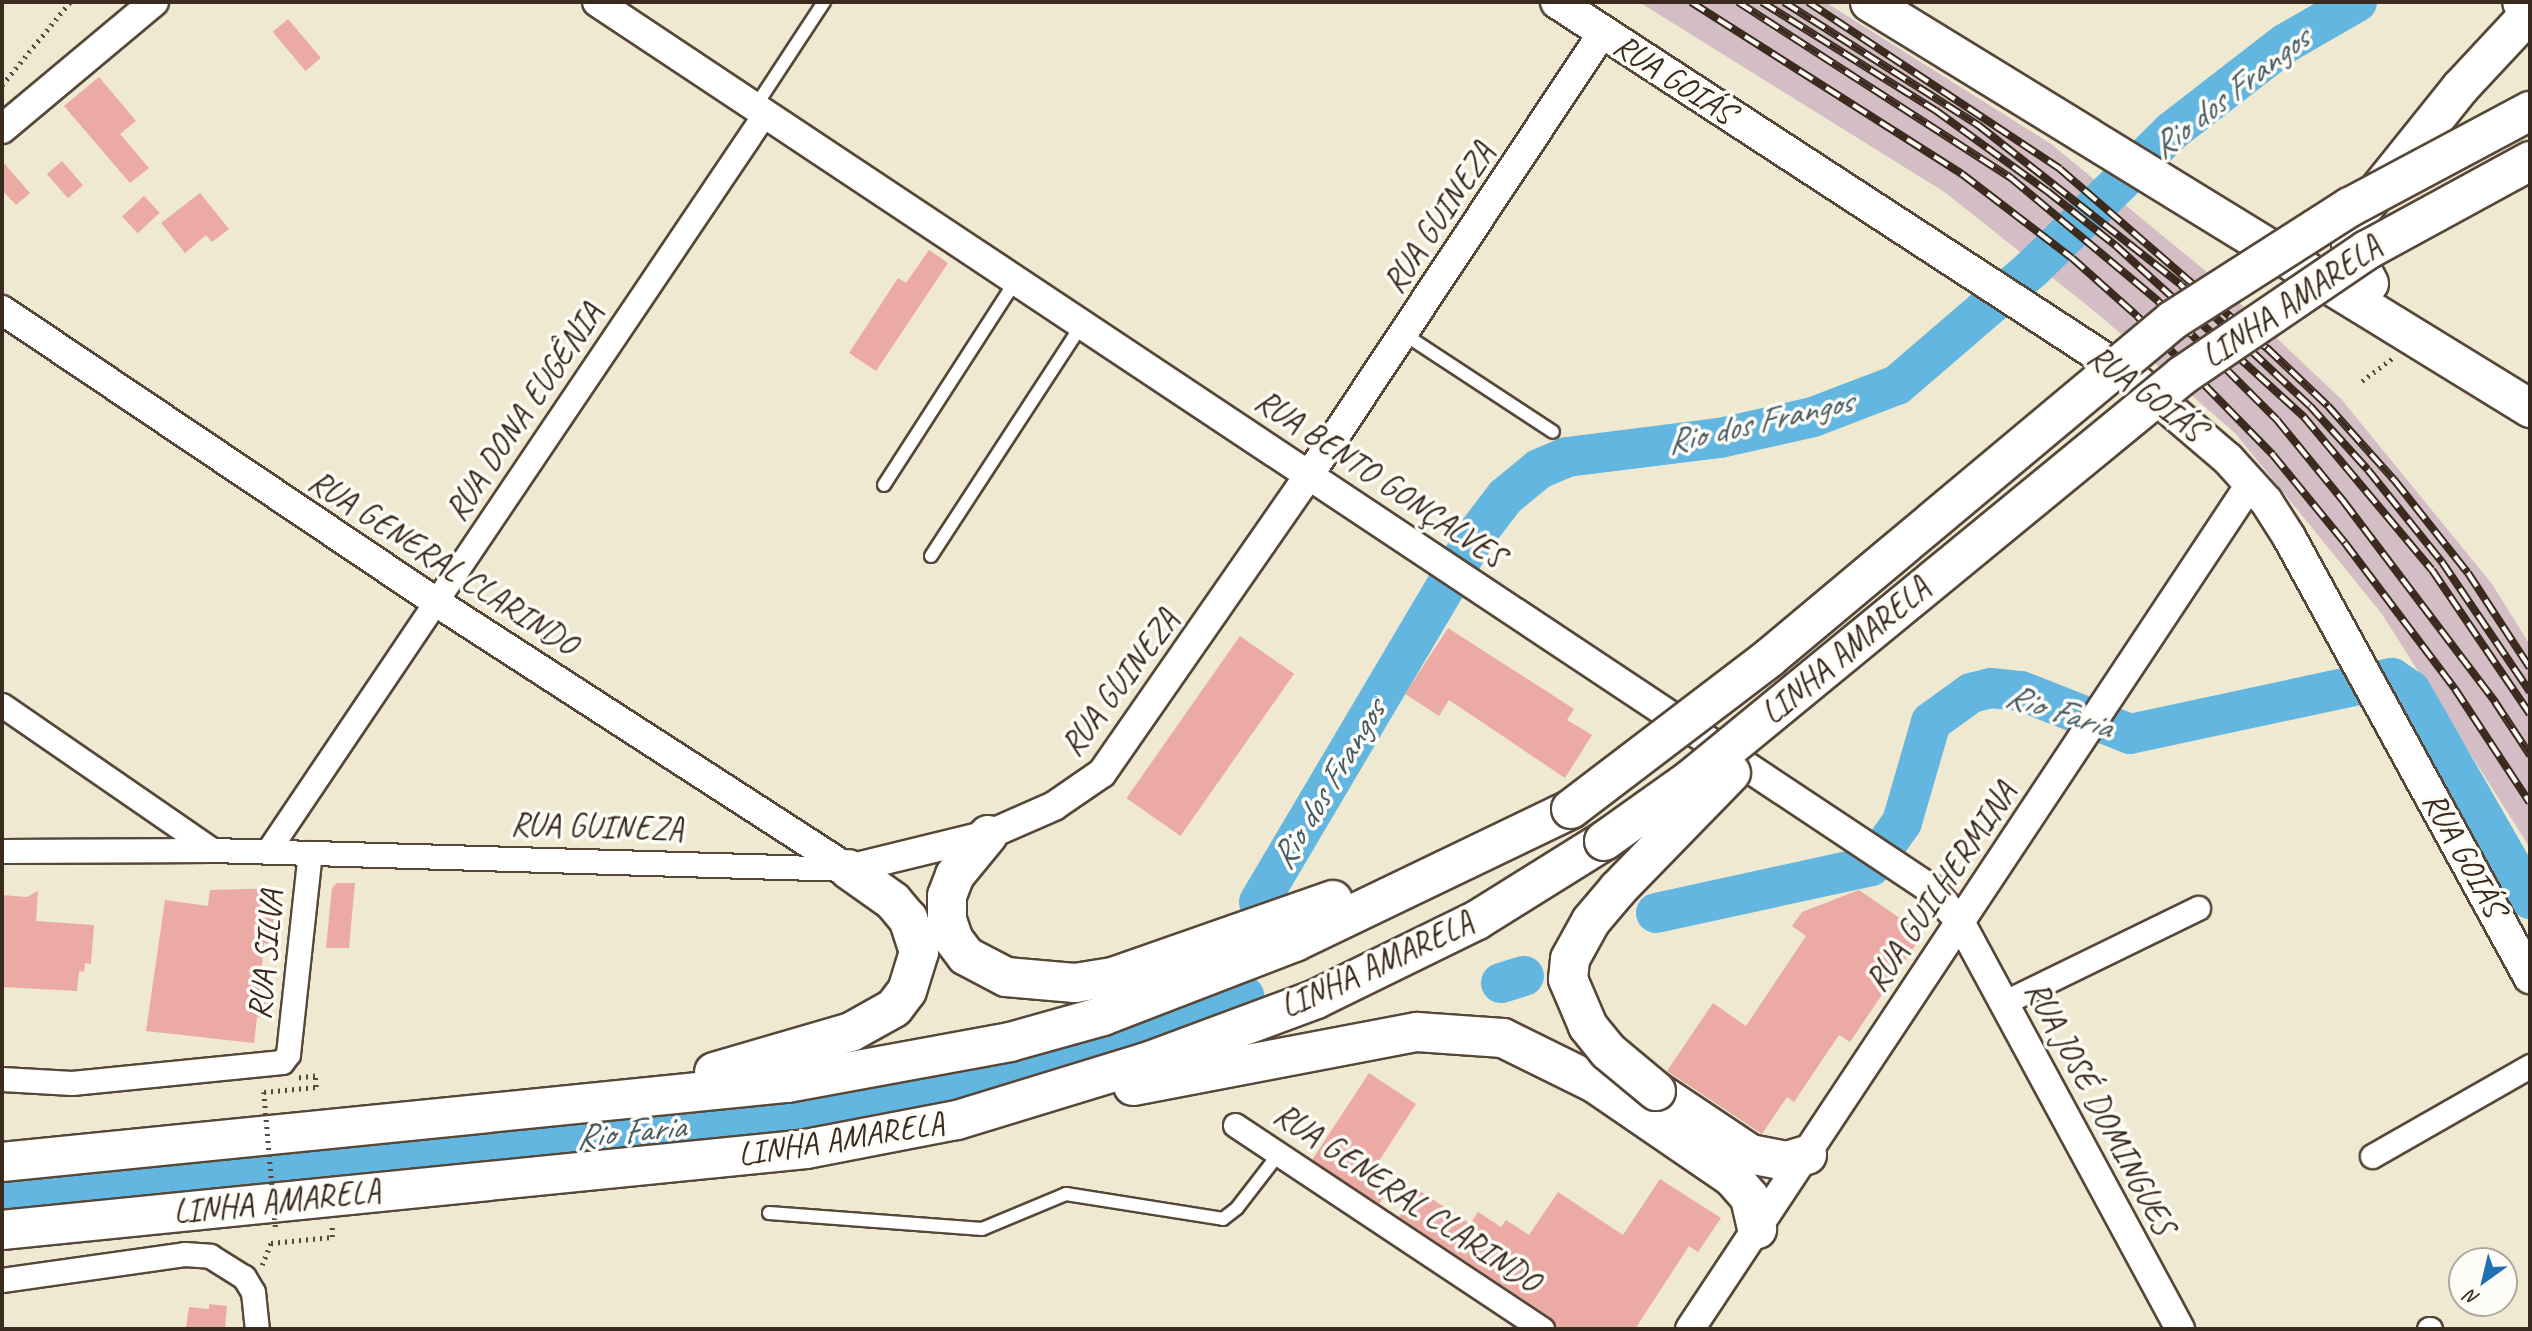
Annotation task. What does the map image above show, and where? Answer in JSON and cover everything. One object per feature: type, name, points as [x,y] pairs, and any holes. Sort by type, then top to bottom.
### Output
[{"type":"highway","name":"LINHA AMARELA","points":[[2,1162],[868,1072],[1010,1042],[1103,1016],[1295,942],[1571,809],[1769,658],[2173,320],[2350,207],[2530,111]]},
{"type":"highway","name":"LINHA AMARELA","points":[[2,1230],[806,1149],[891,1136],[1054,1091],[1316,999],[1385,968],[1477,920],[1604,841],[1691,779],[2183,375],[2367,250],[2530,161]]},
{"type":"highway","points":[[1793,695],[1759,743],[1618,889],[1591,921],[1570,959],[1568,979],[1588,1026],[1608,1051],[1656,1091],[1750,1154],[1787,1161],[1807,1155]]},
{"type":"highway","points":[[988,835],[955,876],[947,896],[954,940],[981,966],[1006,977],[1039,982],[1075,983],[1113,976],[1344,896],[1463,861]]},
{"type":"highway","points":[[659,1093],[722,1069],[824,1043],[874,1022],[894,1008],[916,971],[917,936],[893,901],[848,869]]},
{"type":"highway","points":[[1054,1091],[1137,1086],[1417,1032],[1503,1038],[1596,1084],[1732,1177],[1750,1198],[1757,1229]]},
{"type":"highway","points":[[2,1257],[193,1211]]},
{"type":"main road","name":"RUA GOIÁS","points":[[1557,2],[2173,408],[2251,483],[2289,537],[2529,973]]},
{"type":"main road","points":[[1869,2],[2420,337],[2530,408]]},
{"type":"main road","points":[[2137,166],[2292,230],[2351,223],[2460,87],[2530,12],[2521,2]]},
{"type":"main road","points":[[2351,223],[2356,265],[2420,337]]},
{"type":"street","points":[[2,130],[154,2]]},
{"type":"street","name":"RUA BENTO GONÇALVES","points":[[597,2],[1904,870],[1946,902],[1959,920]]},
{"type":"street","name":"RUA GUINEZA","points":[[2,852],[212,850],[848,869],[988,835],[1054,806],[1102,773],[1310,474],[1603,32]]},
{"type":"street","name":"RUA DONA EUGÊNIA","points":[[267,852],[436,603],[760,110]]},
{"type":"street","name":"RUA GENERAL CLARINDO","points":[[2,310],[436,603],[848,869]]},
{"type":"street","name":"RUA GUILHERMINA","points":[[1690,1329],[2251,483]]},
{"type":"street","points":[[2,705],[212,850]]},
{"type":"street","name":"RUA SILVA","points":[[2,1079],[72,1083],[282,1062],[289,1054],[310,853]]},
{"type":"street","points":[[2003,1003],[2198,908]]},
{"type":"street","name":"RUA JOSÉ DOMINGUES","points":[[1959,920],[2180,1329]]},
{"type":"street","points":[[2372,1156],[2530,1066]]},
{"type":"street","name":"RUA GENERAL CLARINDO","points":[[1234,1125],[1542,1329]]},
{"type":"street","points":[[2,1280],[184,1254],[209,1256],[244,1277],[253,1292],[257,1329]]},
{"type":"lane","points":[[760,110],[824,2]]},
{"type":"lane","points":[[884,485],[1016,279]]},
{"type":"lane","points":[[931,556],[1083,323]]},
{"type":"lane","points":[[1404,334],[1553,432]]},
{"type":"lane","points":[[769,1213],[982,1228],[1066,1194],[1223,1219],[1237,1208],[1278,1155]]},
{"type":"path","points":[[2,85],[70,2]]},
{"type":"path","points":[[264,1091],[276,1231]]},
{"type":"path","points":[[244,1277],[262,1265],[271,1243],[332,1237],[332,1224]]},
{"type":"shaded area","points":[[1639,2],[1825,2],[2051,144],[2208,273],[2342,400],[2492,584],[2530,645],[2530,848],[2382,614],[2235,433],[2099,315],[1946,193]]},
{"type":"building","points":[[288,19],[321,58],[305,71],[273,32]]},
{"type":"building","points":[[99,77],[136,121],[120,134],[149,168],[130,183],[64,106]]},
{"type":"building","points":[[2,161],[30,193],[16,205],[2,190]]},
{"type":"building","points":[[62,161],[83,185],[68,198],[47,174]]},
{"type":"building","points":[[200,193],[229,229],[212,242],[206,235],[185,253],[161,223]]},
{"type":"building","points":[[144,196],[160,213],[138,233],[122,216]]},
{"type":"building","points":[[929,250],[948,263],[876,371],[849,353],[898,278],[906,283]]},
{"type":"building","points":[[1448,628],[1574,709],[1567,720],[1592,735],[1565,778],[1449,700],[1439,716],[1405,694]]},
{"type":"building","points":[[1240,636],[1294,674],[1180,836],[1126,798]]},
{"type":"building","points":[[337,883],[355,883],[349,948],[326,948],[332,888]]},
{"type":"building","points":[[281,888],[268,944],[264,943],[259,996],[270,997],[268,1019],[257,1017],[254,1043],[146,1031],[165,900],[208,906],[210,890]]},
{"type":"building","points":[[1859,890],[1923,934],[1850,1042],[1839,1035],[1794,1102],[1787,1097],[1762,1134],[1667,1071],[1713,1003],[1746,1026],[1806,936],[1792,926],[1802,912]]},
{"type":"building","points":[[38,891],[36,921],[94,925],[91,964],[85,963],[84,972],[79,971],[77,991],[2,987],[2,895],[27,897]]},
{"type":"building","points":[[1369,1073],[1416,1104],[1364,1184],[1384,1197],[1379,1204],[1312,1160]]},
{"type":"building","points":[[1660,1179],[1721,1218],[1698,1252],[1689,1246],[1635,1329],[1556,1329],[1550,1317],[1399,1217],[1417,1189],[1470,1224],[1478,1212],[1501,1227],[1506,1220],[1529,1235],[1558,1192],[1623,1235]]},
{"type":"building","points":[[209,1304],[227,1306],[225,1329],[186,1327],[189,1307],[209,1309]]},
{"type":"waterway","name":"Rio dos Frangos","points":[[1259,902],[1476,535],[1505,497],[1539,469],[1567,457],[1720,438],[1813,417],[1897,385],[2032,269],[2172,131],[2286,43],[2357,2]]},
{"type":"waterway","name":"Rio Faria","points":[[1656,913],[1871,866],[1902,822],[1931,722],[1971,693],[1991,688],[2021,691],[2130,734],[2392,678],[2411,691],[2530,899]]},
{"type":"waterway","name":"Rio Faria","points":[[1501,983],[1524,976]]},
{"type":"waterway","name":"Rio Faria","points":[[2,1199],[799,1114],[915,1094],[1057,1060],[1244,996]]},
{"type":"railway","points":[[1691,2],[1962,174],[2072,258],[2137,316],[2273,455],[2345,543],[2455,689],[2530,803]]},
{"type":"railway","points":[[1738,2],[2011,178],[2158,301],[2277,420],[2344,502],[2495,702],[2530,755]]},
{"type":"railway","points":[[1762,2],[1935,110],[2047,191],[2115,245],[2304,417],[2432,570],[2530,714]]},
{"type":"railway","points":[[1784,2],[1978,125],[2181,285],[2310,406],[2368,470],[2442,562],[2530,692]]},
{"type":"railway","points":[[1808,2],[2060,169],[2267,348],[2328,406],[2395,481],[2468,573],[2530,668]]}]
